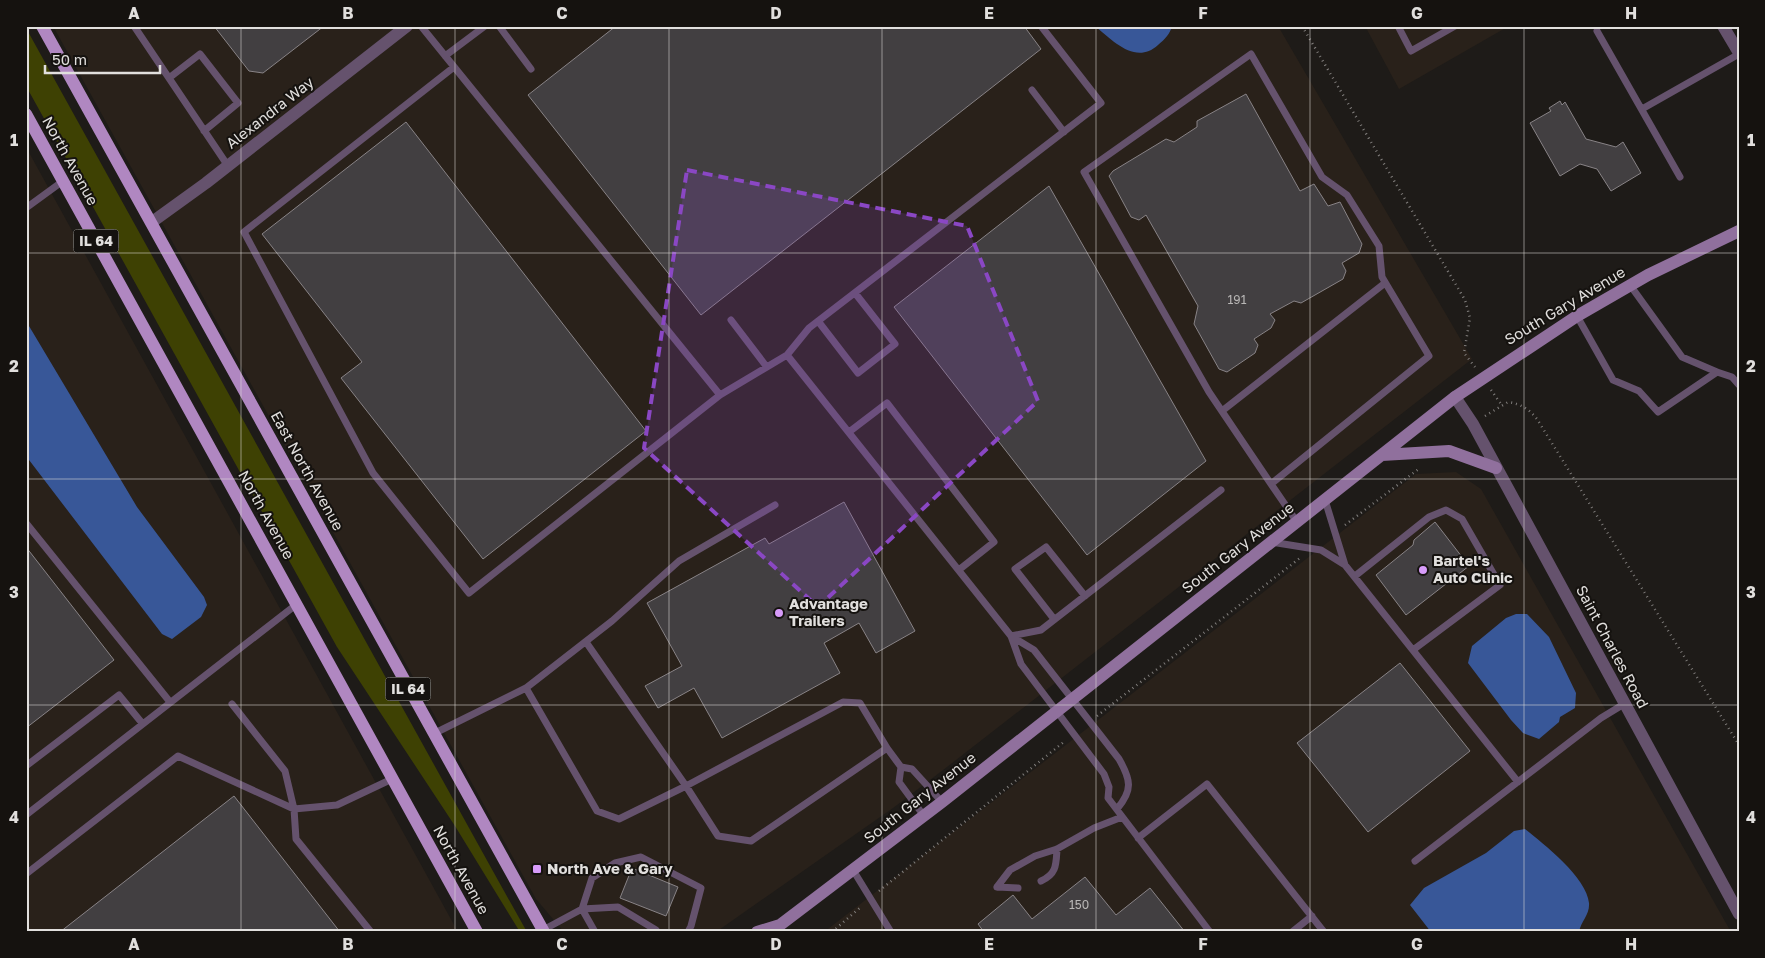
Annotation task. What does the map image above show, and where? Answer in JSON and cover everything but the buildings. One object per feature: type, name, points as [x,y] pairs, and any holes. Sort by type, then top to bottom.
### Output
[{"type":"main road","name":"East North Avenue","points":[[42,26],[152,222],[433,734],[544,931]]},
{"type":"main road","name":"North Avenue","points":[[26,114],[477,932]]},
{"type":"main road","name":"South Gary Avenue","points":[[757,932],[779,928],[942,802],[1455,397],[1577,316],[1630,285],[1739,231]]},
{"type":"main road","points":[[1382,455],[1449,451],[1496,468]]},
{"type":"street","name":"Alexandra Way","points":[[152,222],[228,166],[407,26]]},
{"type":"street","points":[[1723,26],[1739,54]]},
{"type":"street","name":"Saint Charles Road","points":[[1455,397],[1496,468],[1739,914]]},
{"type":"lane","points":[[134,26],[228,166]]},
{"type":"lane","points":[[421,26],[720,395]]},
{"type":"lane","points":[[446,56],[485,26]]},
{"type":"lane","points":[[499,26],[531,69]]},
{"type":"lane","points":[[454,67],[244,232],[373,473],[469,594],[720,395],[786,355],[818,321],[1101,103],[1041,26]]},
{"type":"lane","points":[[1398,26],[1411,51],[1455,26]]},
{"type":"lane","points":[[1597,31],[1680,178]]},
{"type":"lane","points":[[169,78],[200,54],[238,103],[204,131]]},
{"type":"lane","points":[[1272,484],[1429,356],[1382,277],[1379,246],[1347,195],[1322,177],[1251,54],[1084,172],[1222,411],[1297,522]]},
{"type":"lane","points":[[1642,109],[1739,54]]},
{"type":"lane","points":[[1032,90],[1064,132]]},
{"type":"lane","points":[[26,208],[63,182]]},
{"type":"lane","points":[[1222,411],[1385,283]]},
{"type":"lane","points":[[1630,285],[1682,357],[1732,377],[1739,385]]},
{"type":"lane","points":[[818,321],[858,373],[894,344],[855,293]]},
{"type":"lane","points":[[1577,316],[1613,380],[1639,391],[1658,412],[1717,372]]},
{"type":"lane","points":[[731,320],[766,366]]},
{"type":"lane","points":[[786,355],[960,569],[1011,636],[1021,664],[1104,774],[1109,786],[1108,798],[1210,932]]},
{"type":"lane","points":[[849,432],[887,403],[994,542],[960,569]]},
{"type":"lane","points":[[1011,636],[1041,630],[1221,490]]},
{"type":"lane","points":[[1325,500],[1346,565]]},
{"type":"lane","points":[[433,734],[526,688],[612,622],[679,561],[775,505]]},
{"type":"lane","points":[[1355,576],[1429,517],[1446,510],[1462,519],[1500,585],[1413,650]]},
{"type":"lane","points":[[26,523],[170,702]]},
{"type":"lane","points":[[1271,542],[1321,550],[1346,565],[1518,782]]},
{"type":"lane","points":[[1054,619],[1015,569],[1046,547],[1084,596]]},
{"type":"lane","points":[[26,815],[297,604]]},
{"type":"lane","points":[[1011,636],[1034,650],[1119,759],[1128,775],[1129,788],[1125,800],[1117,809]]},
{"type":"lane","points":[[586,642],[686,786],[718,836],[752,841],[887,748]]},
{"type":"lane","points":[[526,688],[597,811],[619,819],[686,786],[843,702],[860,703],[887,748],[901,767],[912,769],[942,802]]},
{"type":"lane","points":[[26,766],[118,695],[142,723]]},
{"type":"lane","points":[[232,704],[285,771],[294,810],[296,839],[371,932]]},
{"type":"lane","points":[[1415,860],[1601,718],[1624,704]]},
{"type":"lane","points":[[26,874],[178,756],[294,810],[337,805],[392,779]]},
{"type":"lane","points":[[901,767],[898,782],[924,816]]},
{"type":"lane","points":[[1138,838],[1207,784],[1324,932]]},
{"type":"lane","points":[[1018,888],[997,887],[1010,870],[1035,856],[1058,849],[1094,828],[1122,817]]},
{"type":"lane","points":[[1041,881],[1051,877],[1056,868],[1058,849]]},
{"type":"lane","points":[[595,932],[582,910],[592,878],[615,863],[641,856],[701,888],[688,932]]},
{"type":"lane","points":[[853,870],[891,932]]},
{"type":"lane","points":[[544,931],[582,910],[618,908],[655,931]]},
{"type":"lane","points":[[1292,932],[1312,916]]},
{"type":"path","points":[[1302,26],[1465,300],[1470,318],[1464,353],[1469,359]]},
{"type":"path","points":[[1495,396],[1501,405]]},
{"type":"path","points":[[1487,415],[1508,402],[1519,404],[1530,410],[1537,419],[1739,745]]},
{"type":"path","points":[[1344,526],[1405,477],[1425,466]]},
{"type":"path","points":[[1102,712],[1304,556]]},
{"type":"path","points":[[890,882],[1062,744]]},
{"type":"path","points":[[832,932],[845,921]]},
{"type":"highlighted area","points":[[687,170],[967,226],[1038,401],[818,607],[644,448]]},
{"type":"shaded area","points":[[53,26],[1278,26],[1472,359],[893,808],[716,932],[564,932],[536,899]]},
{"type":"shaded area","points":[[1365,26],[1509,26],[1399,89]]},
{"type":"shaded area","points":[[26,28],[527,932],[520,932],[455,826],[337,647],[26,86]]},
{"type":"shaded area","points":[[26,147],[458,932],[26,932]]},
{"type":"shaded area","points":[[1456,472],[1481,489],[1731,932],[824,932],[1416,474]]},
{"type":"water","points":[[1095,26],[1172,26],[1169,34],[1161,43],[1150,51],[1142,53],[1125,49]]},
{"type":"water","points":[[26,321],[137,507],[204,597],[207,605],[201,617],[172,639],[162,634],[26,456]]},
{"type":"water","points":[[1516,614],[1527,614],[1549,637],[1576,693],[1575,708],[1560,717],[1559,722],[1539,739],[1523,733],[1468,663],[1472,646],[1506,618]]},
{"type":"water","points":[[1525,829],[1563,862],[1581,883],[1586,893],[1589,907],[1579,932],[1431,932],[1410,905],[1424,888],[1486,853],[1514,831]]},
{"type":"place","name":"Bartel's Auto Clinic","points":[[1423,570]]},
{"type":"place","name":"Advantage Trailers","points":[[779,613]]},
{"type":"place","name":"North Ave & Gary","points":[[537,869]]}]
